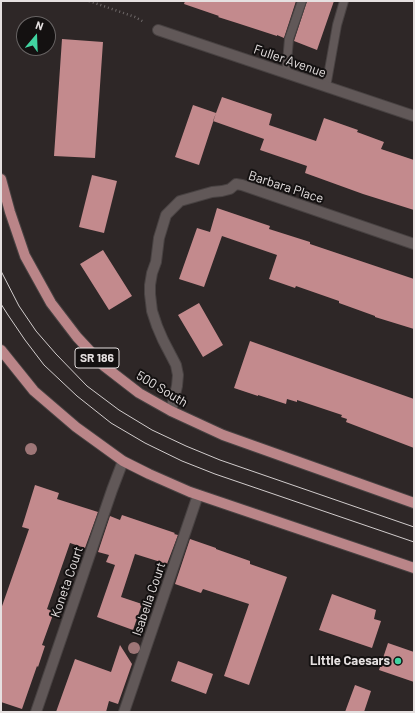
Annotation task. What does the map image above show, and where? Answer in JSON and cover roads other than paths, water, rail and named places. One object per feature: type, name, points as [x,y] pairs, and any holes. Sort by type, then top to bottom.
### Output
[{"type":"main road","name":"500 South","points":[[1,179],[10,212],[25,256],[51,303],[77,337],[104,366],[139,392],[171,411],[223,436],[414,503]]},
{"type":"main road","points":[[1,350],[34,391],[76,427],[123,461],[198,495],[414,568]]},
{"type":"street","name":"Fuller Avenue","points":[[158,30],[414,116]]},
{"type":"street","name":"Barbara Place","points":[[171,411],[178,375],[176,365],[163,340],[152,311],[150,285],[156,262],[159,238],[166,215],[180,201],[212,192],[230,189],[236,184],[242,185],[414,244]]},
{"type":"street","name":"Koneta Court","points":[[36,712],[123,461]]},
{"type":"street","name":"Isabella Court","points":[[124,712],[198,495]]},
{"type":"lane","points":[[286,74],[289,39],[302,1]]},
{"type":"lane","points":[[326,87],[337,25],[344,1]]},
{"type":"tram line","points":[[1,271],[19,306],[36,331],[87,386],[119,410],[152,430],[220,460],[414,527]]},
{"type":"tram line","points":[[1,304],[44,365],[77,396],[111,423],[145,443],[182,461],[215,474],[414,542]]},
{"type":"place","name":"Little Caesars","points":[[398,661]]}]
